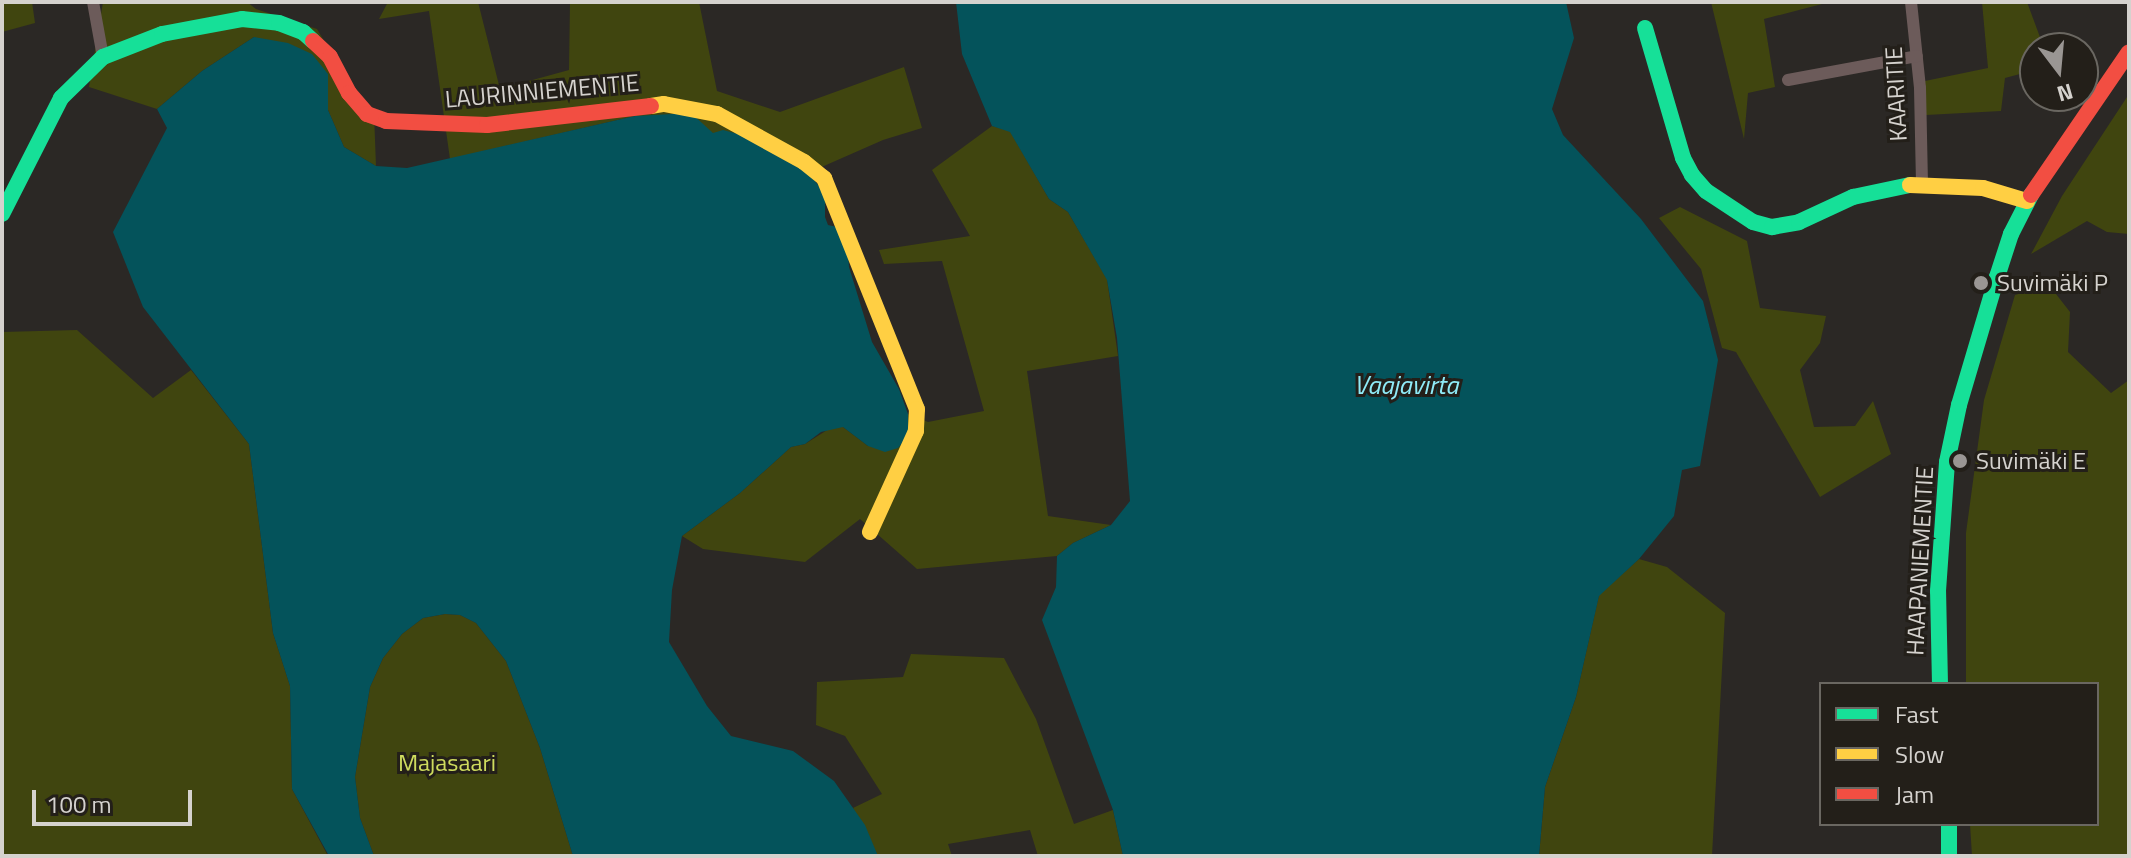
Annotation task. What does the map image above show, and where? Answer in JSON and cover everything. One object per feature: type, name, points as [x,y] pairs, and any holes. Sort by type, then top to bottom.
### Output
[{"type":"street","points":[[93,2],[103,57]]},
{"type":"street","name":"KAARITIE","points":[[1911,2],[1917,56],[1922,184]]},
{"type":"street","name":"LAURINNIEMENTIE","points":[[2,214],[61,98],[103,57],[162,34],[242,19],[279,23],[316,41],[367,114],[386,121],[487,125],[664,104],[733,121],[804,162],[829,186],[917,409],[916,431],[870,532]]},
{"type":"street","points":[[1645,28],[1683,158],[1692,175],[1706,191],[1753,222],[1772,227],[1799,222],[1853,197],[1883,188],[1922,184],[1983,188],[2027,201]]},
{"type":"street","name":"HAAPANIEMENTIE","points":[[1940,682],[1938,591],[1947,462],[1959,405],[1997,277],[2011,234],[2027,201],[2129,52]]},
{"type":"street","points":[[1788,80],[1917,56]]},
{"type":"street","points":[[1949,826],[1949,856]]},
{"type":"green space","points":[[2,2],[32,2],[35,23],[2,32]]},
{"type":"green space","points":[[103,2],[247,2],[256,9],[317,29],[353,90],[374,113],[376,166],[344,147],[328,110],[328,74],[254,37],[202,71],[157,109],[89,87]]},
{"type":"green space","points":[[388,2],[478,2],[500,89],[569,70],[570,2],[699,2],[717,91],[780,112],[904,67],[922,128],[883,140],[808,173],[713,133],[635,116],[450,159],[429,11],[379,19]]},
{"type":"green space","points":[[1711,2],[1822,4],[1764,19],[1775,87],[1748,93],[1744,139]]},
{"type":"green space","points":[[1982,2],[2027,2],[2038,32],[2019,32],[2019,74],[2005,78],[2001,111],[1926,115],[1925,81],[1988,68]]},
{"type":"green space","points":[[2129,94],[2129,234],[2107,232],[2087,221],[2031,254],[2062,196]]},
{"type":"green space","points":[[992,126],[1010,131],[1049,199],[1068,212],[1107,279],[1118,356],[1027,371],[1048,516],[1111,525],[1073,543],[1057,556],[917,569],[860,519],[805,562],[703,549],[682,536],[740,493],[791,447],[805,444],[832,427],[843,427],[868,446],[907,436],[908,414],[928,422],[984,411],[942,261],[884,264],[879,250],[970,236],[932,170]]},
{"type":"green space","points":[[1680,207],[1747,241],[1760,308],[1826,316],[1820,343],[1800,370],[1814,427],[1855,426],[1873,401],[1891,454],[1820,497],[1736,352],[1722,348],[1701,269],[1659,218]]},
{"type":"green space","points":[[2049,285],[2070,312],[2068,352],[2111,393],[2129,380],[2129,856],[1972,856],[1970,826],[2099,826],[2099,682],[1966,682],[1966,533],[1984,400],[2015,295]]},
{"type":"green space","points":[[77,330],[153,398],[191,370],[249,444],[273,633],[290,686],[292,789],[328,856],[2,856],[2,332]]},
{"type":"green space","points":[[1639,559],[1667,567],[1725,613],[1712,856],[1539,856],[1545,787],[1576,697],[1599,595]]},
{"type":"green space","name":"Majasaari","points":[[460,615],[476,623],[506,661],[540,748],[573,856],[374,856],[360,818],[355,777],[370,687],[383,658],[402,634],[423,618]]},
{"type":"green space","points":[[911,654],[1004,658],[1036,719],[1074,824],[1113,810],[1123,856],[1038,856],[1030,830],[948,844],[952,856],[878,856],[853,808],[882,794],[845,736],[816,725],[817,682],[903,677]]},
{"type":"water","name":"Vaajavirta","points":[[956,2],[1566,2],[1574,38],[1552,109],[1563,135],[1641,219],[1703,301],[1718,360],[1700,466],[1682,470],[1674,516],[1639,559],[1599,596],[1576,697],[1545,787],[1539,856],[1123,856],[1113,810],[1042,620],[1056,587],[1057,556],[1073,543],[1111,525],[1130,501],[1117,338],[1107,280],[1068,212],[1049,199],[1010,132],[992,126],[962,54]]},
{"type":"water","points":[[254,37],[288,43],[312,54],[328,74],[328,110],[344,147],[376,166],[407,168],[635,116],[691,113],[713,133],[723,130],[738,134],[808,173],[825,193],[825,217],[828,225],[837,227],[840,239],[847,241],[849,267],[872,342],[899,389],[908,414],[908,436],[898,448],[885,452],[868,446],[843,427],[821,432],[805,444],[791,447],[740,493],[682,536],[672,590],[669,642],[707,706],[731,736],[793,751],[834,781],[865,825],[878,856],[573,856],[540,748],[506,661],[476,623],[460,615],[445,614],[423,618],[402,634],[383,658],[370,687],[355,777],[360,818],[374,856],[329,856],[292,789],[290,686],[273,633],[249,444],[143,307],[113,232],[167,128],[157,109],[202,71]]},
{"type":"traffic: fast","points":[[2,214],[61,98],[103,57],[162,34],[242,19],[279,23],[303,32],[313,41]]},
{"type":"traffic: fast","points":[[1645,28],[1683,158],[1692,175],[1706,191],[1753,222],[1772,227],[1799,222],[1853,197],[1910,185]]},
{"type":"traffic: fast","points":[[1940,682],[1938,591],[1947,462],[1959,405],[1997,277],[2011,234],[2031,195]]},
{"type":"traffic: fast","points":[[1949,826],[1949,856]]},
{"type":"traffic: slow","points":[[651,106],[664,104],[717,114],[804,162],[824,178],[917,409],[916,431],[870,532]]},
{"type":"traffic: slow","points":[[1910,185],[1983,188],[2027,201]]},
{"type":"traffic: jam","points":[[313,41],[330,57],[349,93],[367,114],[386,121],[487,125],[651,106]]},
{"type":"traffic: jam","points":[[2031,195],[2129,52]]},
{"type":"place","name":"Suvimäki P","points":[[1981,283]]},
{"type":"place","name":"Suvimäki E","points":[[1960,461]]}]
